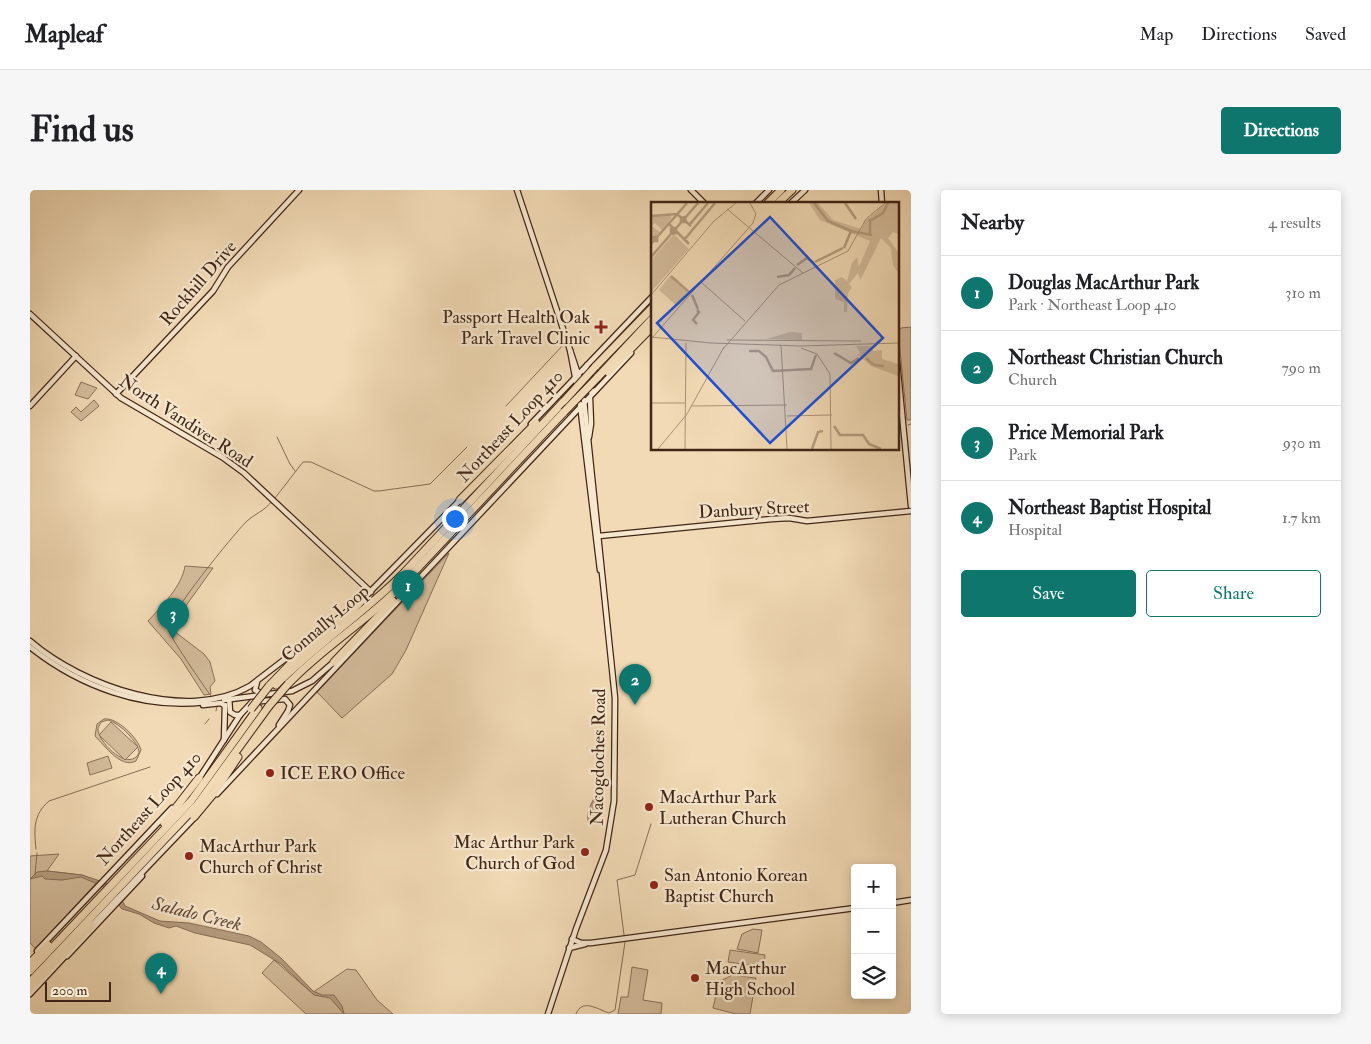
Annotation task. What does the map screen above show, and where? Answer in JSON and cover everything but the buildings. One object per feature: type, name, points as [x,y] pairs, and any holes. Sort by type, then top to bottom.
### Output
[{"type":"highway","points":[[769,202],[781,190]]},
{"type":"highway","points":[[779,202],[792,190]]},
{"type":"highway","name":"Connally Loop","points":[[30,982],[93,921],[141,852],[191,800],[273,686],[401,576],[651,309]]},
{"type":"highway","name":"Connally Loop","points":[[30,971],[66,931],[204,796],[269,706],[288,684],[318,656],[384,603],[569,415],[598,379],[651,320]]},
{"type":"highway","points":[[598,379],[651,328]]},
{"type":"highway","points":[[460,500],[537,423],[564,401]]},
{"type":"highway","points":[[334,662],[385,610],[434,552]]},
{"type":"highway","points":[[273,686],[296,658],[346,617],[364,598]]},
{"type":"highway","points":[[194,817],[220,784],[269,706]]},
{"type":"highway","points":[[141,852],[199,778]]},
{"type":"highway","points":[[30,988],[93,921]]},
{"type":"highway","points":[[30,963],[58,936],[66,931]]},
{"type":"main road","name":"Rockhill Drive","points":[[116,394],[213,291],[228,267],[299,190]]},
{"type":"main road","name":"Nacogdoches Road","points":[[517,190],[578,374]]},
{"type":"main road","points":[[691,190],[703,202]]},
{"type":"main road","points":[[756,202],[769,190]]},
{"type":"main road","points":[[792,202],[805,190]]},
{"type":"main road","name":"Northeast Loop 410","points":[[228,698],[258,681],[371,592],[651,298]]},
{"type":"main road","name":"North Vandiver Road","points":[[30,314],[116,394],[135,408],[229,462],[371,592]]},
{"type":"main road","points":[[580,403],[590,396],[651,332]]},
{"type":"main road","name":"Nacogdoches Road","points":[[548,1014],[572,939],[606,850],[614,801],[615,698],[578,374],[575,360],[570,350]]},
{"type":"main road","points":[[30,406],[76,356]]},
{"type":"main road","points":[[575,360],[581,364],[588,364],[585,373],[588,390],[592,392],[596,390]]},
{"type":"main road","points":[[898,372],[911,506]]},
{"type":"main road","points":[[61,962],[194,817],[378,624],[569,415],[575,406],[572,390],[565,388]]},
{"type":"main road","points":[[588,439],[591,424],[588,402],[590,396]]},
{"type":"main road","name":"Nacogdoches Road","points":[[580,403],[588,439],[602,582]]},
{"type":"main road","points":[[569,415],[578,418],[582,422]]},
{"type":"main road","name":"Danbury Street","points":[[599,536],[772,519],[789,518],[807,521],[911,510]]},
{"type":"main road","points":[[177,704],[292,691],[302,687],[378,624]]},
{"type":"main road","points":[[30,641],[77,673],[126,692],[182,700],[228,698]]},
{"type":"main road","points":[[30,647],[59,667],[90,684],[126,696],[192,706],[221,703],[225,706]]},
{"type":"main road","points":[[258,681],[255,690],[265,695]]},
{"type":"main road","points":[[228,698],[230,712],[235,715],[240,715],[252,702],[285,699],[290,705],[288,711],[267,740]]},
{"type":"main road","points":[[224,741],[225,706],[228,698]]},
{"type":"main road","name":"Northeast Loop 410","points":[[30,959],[199,778],[240,715]]},
{"type":"main road","name":"Northeast Loop 410","points":[[30,994],[61,962],[93,921],[136,881]]},
{"type":"main road","points":[[896,902],[911,900]]},
{"type":"main road","points":[[569,948],[586,944],[851,909]]},
{"type":"main road","points":[[572,939],[586,944]]},
{"type":"shaded area","points":[[911,327],[911,420],[907,420],[898,331],[901,328]]},
{"type":"shaded area","points":[[81,382],[97,388],[88,399],[75,395]]},
{"type":"shaded area","points":[[94,400],[99,406],[81,421],[71,412],[76,407],[81,412]]},
{"type":"shaded area","points":[[449,553],[406,650],[392,674],[342,718],[317,692]]},
{"type":"shaded area","points":[[185,566],[213,568],[170,628],[204,654],[210,662],[215,681],[210,687],[211,694],[204,695],[181,659],[148,621],[176,588]]},
{"type":"shaded area","points":[[104,719],[109,719],[126,729],[136,740],[141,750],[136,761],[125,762],[108,750],[95,736],[97,724]],"holes":[[[108,720],[128,734],[136,744],[139,753],[134,758],[128,760],[121,758],[103,741],[98,728],[101,722]]]},
{"type":"shaded area","points":[[111,722],[138,747],[125,760],[99,735]]},
{"type":"shaded area","points":[[108,756],[112,768],[90,775],[87,763]]},
{"type":"shaded area","points":[[599,793],[603,793],[604,796],[596,799],[597,817],[594,823],[590,825],[588,822],[589,809]]},
{"type":"shaded area","points":[[59,854],[47,871],[82,875],[98,881],[36,949],[30,943],[30,856]]},
{"type":"shaded area","points":[[47,871],[82,875],[106,883],[120,896],[125,906],[160,921],[189,923],[249,936],[261,942],[281,958],[313,991],[322,995],[334,995],[342,1006],[344,1014],[330,998],[314,995],[281,964],[250,945],[195,933],[176,926],[169,928],[154,923],[139,914],[122,909],[102,886],[81,877],[62,880],[45,879],[42,876],[30,879],[37,872]]},
{"type":"shaded area","points":[[753,929],[762,930],[758,953],[737,949],[742,934]]},
{"type":"shaded area","points":[[730,950],[765,955],[764,967],[728,962]]},
{"type":"shaded area","points":[[274,960],[312,993],[347,969],[356,970],[377,1000],[393,1014],[306,1014],[262,973]]},
{"type":"shaded area","points":[[632,967],[648,970],[643,1000],[662,1003],[661,1014],[618,1014],[621,997],[628,997]]},
{"type":"shaded area","points":[[732,975],[756,978],[750,1014],[736,1014],[713,1008],[719,982]]},
{"type":"waterway","points":[[506,406],[565,343]]},
{"type":"waterway","points":[[277,437],[295,471]]},
{"type":"waterway","points":[[275,498],[303,462],[311,462],[374,491],[379,491],[430,484],[467,447]]},
{"type":"waterway","points":[[211,696],[168,629],[178,609],[215,558],[246,522],[272,501]]},
{"type":"waterway","points":[[216,711],[217,706]]},
{"type":"waterway","points":[[205,724],[209,719]]},
{"type":"waterway","points":[[36,849],[37,817],[49,801],[150,767]]},
{"type":"waterway","points":[[624,935],[617,880],[635,875],[651,824]]},
{"type":"waterway","points":[[35,875],[37,853]]},
{"type":"waterway","points":[[576,1014],[579,1009],[586,1006],[595,1007],[609,1013],[615,1010],[625,942]]},
{"type":"place","name":"Passport Health Oak Park Travel Clinic","points":[[601,327]]},
{"type":"place","name":"Douglas MacArthur Park","points":[[408,611]]},
{"type":"place","name":"Price Memorial Park","points":[[173,639]]},
{"type":"place","name":"Northeast Christian Church","points":[[635,705]]},
{"type":"place","name":"ICE ERO Office","points":[[270,773]]},
{"type":"place","name":"MacArthur Park Lutheran Church","points":[[649,807]]},
{"type":"place","name":"Mac Arthur Park Church of God","points":[[585,852]]},
{"type":"place","name":"MacArthur Park Church of Christ","points":[[189,856]]},
{"type":"place","name":"San Antonio Korean Baptist Church","points":[[654,885]]},
{"type":"place","name":"MacArthur High School","points":[[695,978]]},
{"type":"place","name":"Northeast Baptist Hospital","points":[[161,994]]},
{"type":"water label","name":"Salado Creek","points":[[197,913]]}]
